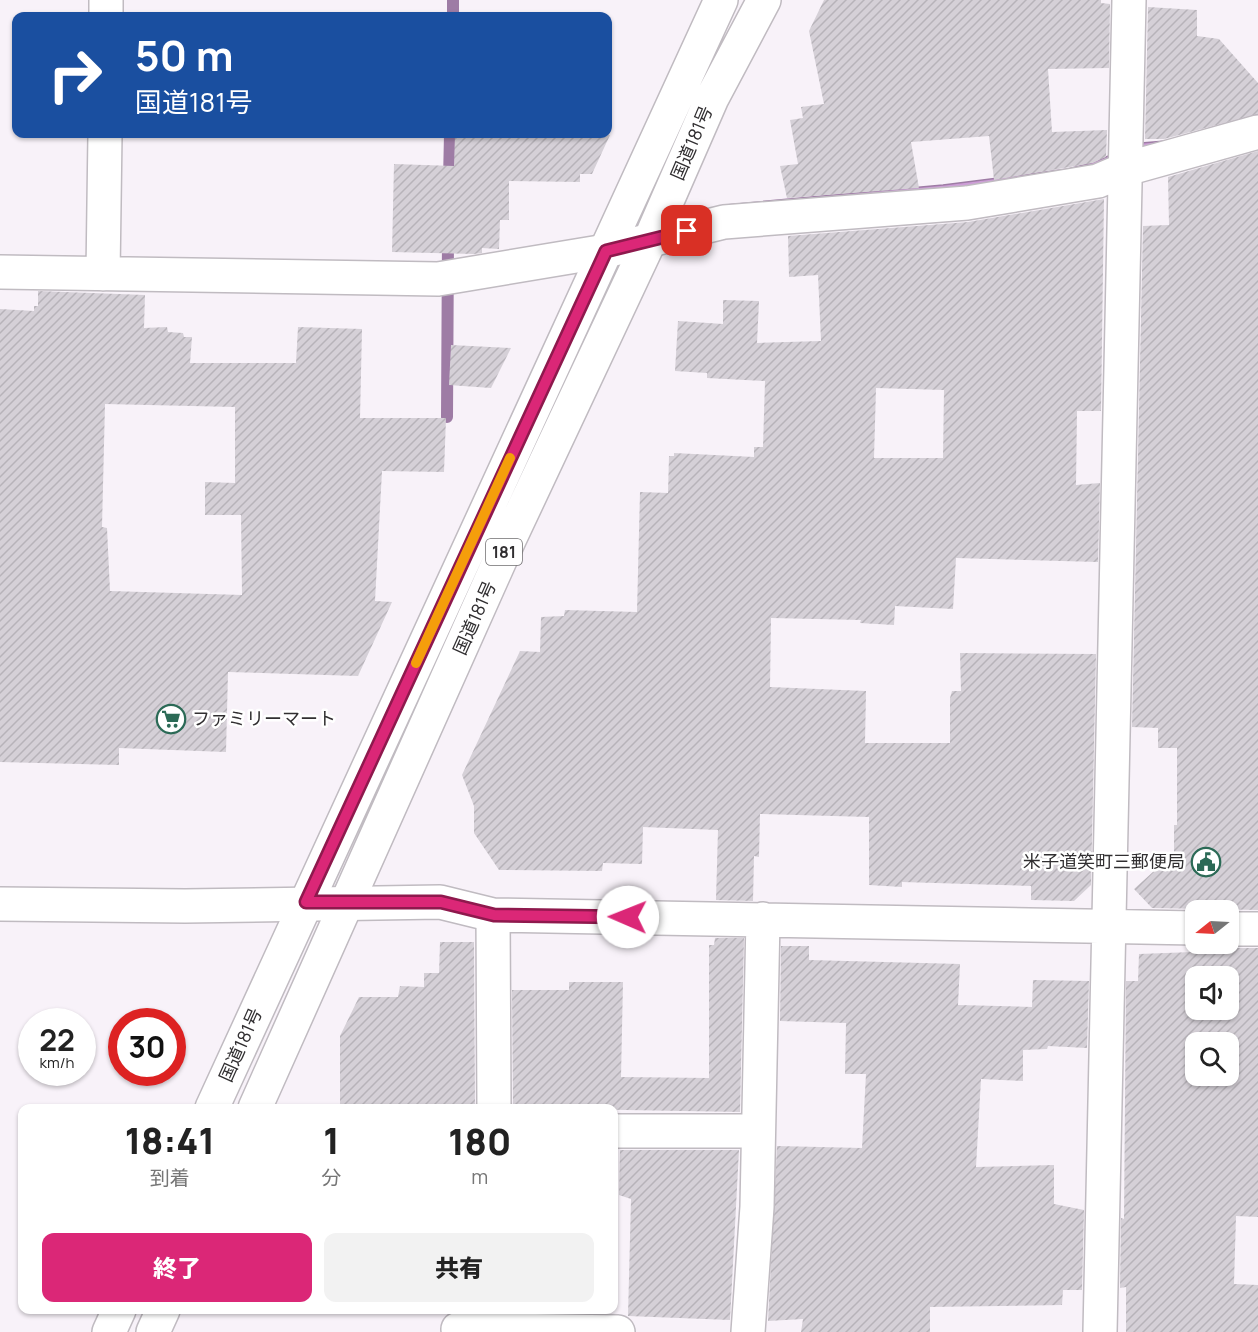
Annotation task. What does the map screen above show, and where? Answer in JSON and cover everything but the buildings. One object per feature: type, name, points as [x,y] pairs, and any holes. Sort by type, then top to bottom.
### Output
[{"type":"main road","name":"国道181号","points":[[214,1104],[721,0]]},
{"type":"main road","name":"国道181号","points":[[257,1104],[350,902],[509,540],[650,240],[712,98],[764,0]]},
{"type":"main road","points":[[1100,1332],[1129,0]]},
{"type":"main road","points":[[0,272],[438,279],[606,251],[724,222],[967,203],[1098,181],[1125,169],[1258,132]]},
{"type":"main road","points":[[103,274],[105,138]]},
{"type":"main road","points":[[0,904],[185,906],[306,902],[441,902],[494,915],[1185,928]]},
{"type":"main road","points":[[494,915],[494,1104]]},
{"type":"main road","points":[[748,1332],[757,1206],[763,919]]},
{"type":"main road","points":[[1239,929],[1258,929]]},
{"type":"main road","points":[[618,1131],[758,1131]]},
{"type":"main road","points":[[109,1332],[117,1314]]},
{"type":"main road","points":[[153,1332],[161,1314]]},
{"type":"main road","points":[[458,1329],[618,1332]]},
{"type":"shaded area","points":[[1258,114],[1258,125],[1109,170],[733,214],[725,205],[943,185],[1068,169],[1091,163],[1141,143],[1166,141]]},
{"type":"waterway","points":[[453,0],[453,12]]},
{"type":"waterway","points":[[449,180],[450,138]]},
{"type":"waterway","points":[[447,417],[448,237]]},
{"type":"slow traffic","points":[[416,663],[510,458]]},
{"type":"place","name":"ファミリーマート","points":[[171,719]]},
{"type":"place","name":"米子道笑町三郵便局","points":[[1206,862]]},
{"type":"route","points":[[628,917],[494,915],[441,902],[306,902],[606,251],[687,231]]}]
